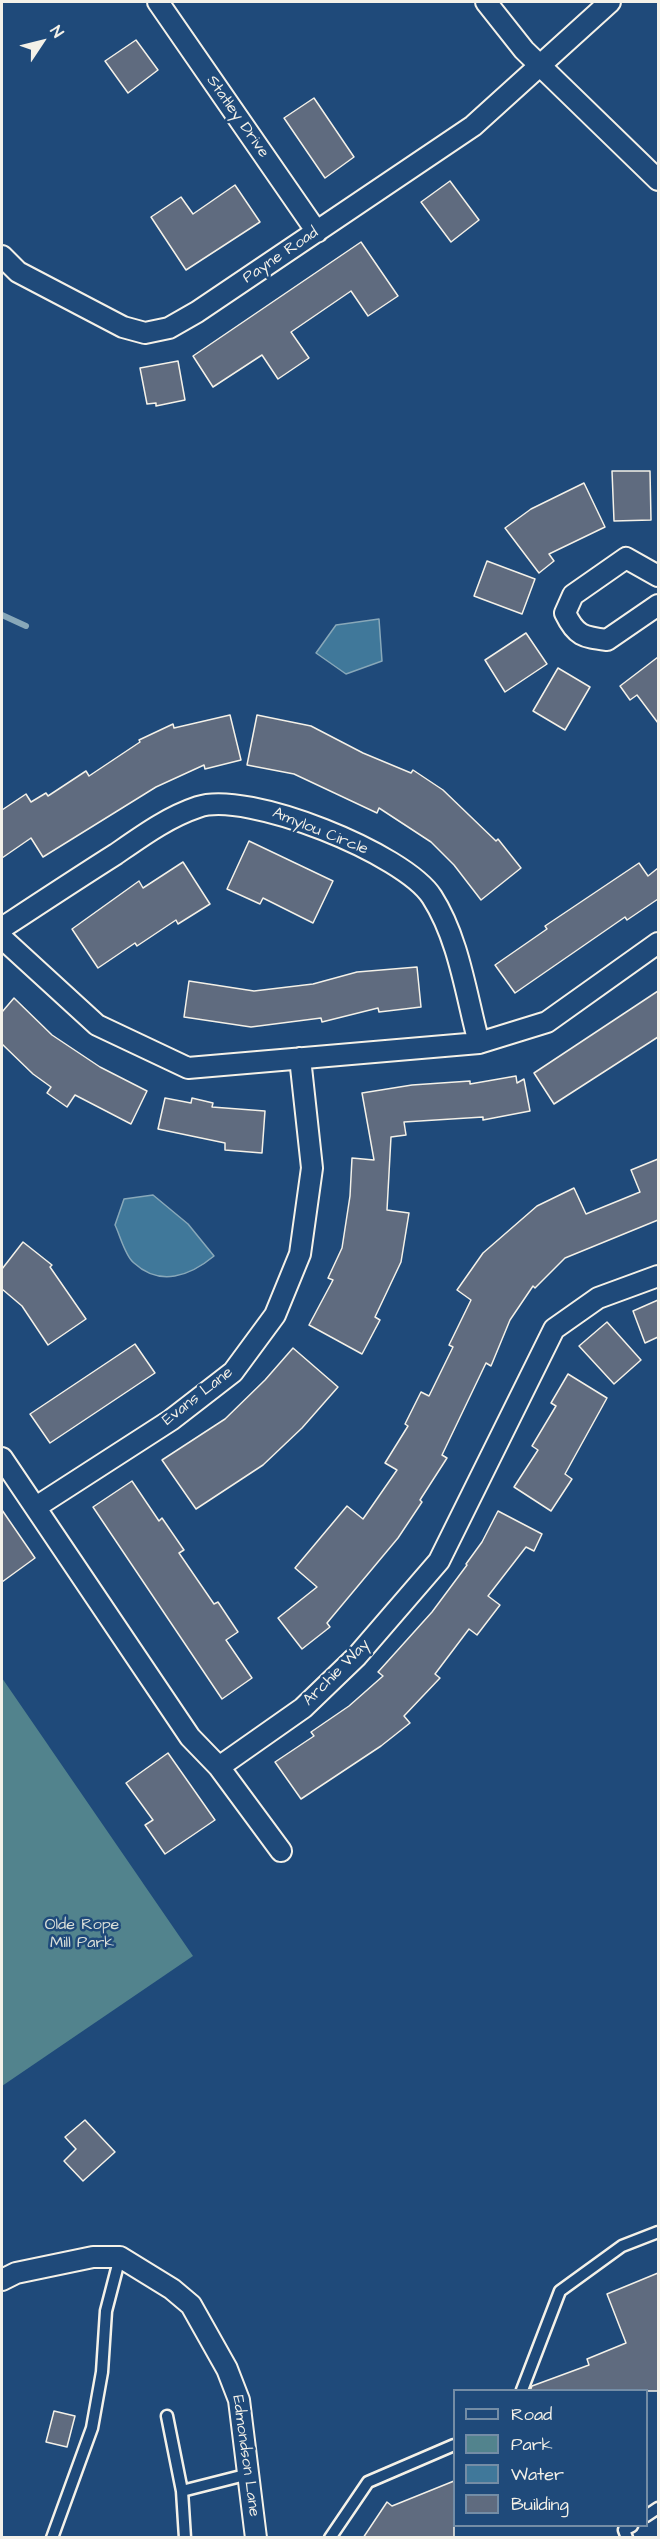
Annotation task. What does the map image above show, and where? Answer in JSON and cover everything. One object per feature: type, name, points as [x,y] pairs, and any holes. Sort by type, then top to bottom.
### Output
[{"type":"street","name":"Statley Drive","points":[[158,2],[316,232]]},
{"type":"street","points":[[486,2],[524,50],[658,180]]},
{"type":"street","name":"Payne Road","points":[[2,256],[28,277],[123,327],[145,333],[169,328],[197,312],[473,126],[610,2]]},
{"type":"street","points":[[658,576],[626,558],[573,595],[565,613],[573,629],[585,637],[607,640],[658,605]]},
{"type":"street","name":"Amylou Circle","points":[[2,928],[169,819],[201,806],[240,804],[283,814],[394,862],[430,895],[448,929],[479,1043]]},
{"type":"street","points":[[2,938],[98,1025],[188,1068],[479,1043],[547,1022],[658,943]]},
{"type":"street","name":"Evans Lane","points":[[36,1507],[171,1420],[233,1372],[274,1315],[300,1254],[312,1168],[300,1058]]},
{"type":"street","name":"Archie Way","points":[[219,1767],[303,1708],[357,1656],[439,1561],[554,1329],[598,1298],[658,1276]]},
{"type":"street","points":[[2,1458],[190,1737],[219,1767],[281,1851]]},
{"type":"street","name":"Edmondson Lane","points":[[2,2280],[16,2272],[93,2257],[120,2258],[172,2289],[191,2305],[204,2324],[227,2369],[239,2400],[256,2538]]},
{"type":"lane","points":[[523,2389],[561,2291],[622,2246],[658,2232]]},
{"type":"lane","points":[[52,2538],[92,2428],[102,2373],[106,2311],[120,2258]]},
{"type":"lane","points":[[167,2416],[182,2491],[185,2538]]},
{"type":"lane","points":[[330,2538],[368,2482],[453,2445]]},
{"type":"lane","points":[[182,2491],[249,2474]]},
{"type":"lane","points":[[627,2538],[624,2530],[630,2527]]},
{"type":"green space","name":"Olde Rope Mill Park","points":[[2,1678],[193,1956],[2,2086]]},
{"type":"water","points":[[379,619],[382,661],[346,674],[316,653],[336,625]]},
{"type":"water","points":[[153,1195],[188,1224],[214,1256],[195,1269],[164,1277],[144,1270],[131,1260],[115,1225],[124,1199]]},
{"type":"building","points":[[136,40],[158,70],[128,93],[105,61]]},
{"type":"building","points":[[314,98],[354,157],[325,178],[284,118]]},
{"type":"building","points":[[450,181],[479,220],[451,242],[421,202]]},
{"type":"building","points":[[235,185],[260,222],[186,270],[151,217],[181,197],[193,214]]},
{"type":"building","points":[[361,242],[398,296],[368,316],[351,291],[291,332],[309,358],[278,379],[262,355],[213,387],[193,356]]},
{"type":"building","points":[[178,361],[185,400],[156,406],[156,403],[147,404],[140,368]]},
{"type":"building","points":[[612,471],[650,471],[651,520],[614,521]]},
{"type":"building","points":[[584,483],[605,527],[549,554],[554,561],[539,573],[505,528],[531,509]]},
{"type":"building","points":[[487,561],[535,579],[522,614],[474,596]]},
{"type":"building","points":[[526,633],[547,664],[505,692],[485,660]]},
{"type":"building","points":[[658,657],[658,723],[637,695],[630,700],[620,686]]},
{"type":"building","points":[[558,668],[590,687],[565,730],[533,711]]},
{"type":"building","points":[[230,715],[241,760],[205,769],[204,765],[156,787],[43,857],[31,838],[2,858],[2,810],[26,794],[31,802],[46,793],[48,796],[86,771],[89,776],[140,742],[139,740],[173,724],[174,728]]},
{"type":"building","points":[[257,715],[311,726],[363,753],[411,773],[413,770],[443,790],[496,841],[498,839],[521,868],[481,900],[454,865],[431,842],[379,808],[377,813],[294,774],[247,765]]},
{"type":"building","points":[[249,841],[333,881],[313,923],[263,898],[260,904],[227,889]]},
{"type":"building","points":[[183,862],[210,904],[178,924],[176,920],[137,946],[135,943],[98,968],[72,929],[139,881],[143,888]]},
{"type":"building","points":[[639,863],[648,876],[658,868],[658,899],[627,920],[625,917],[515,993],[495,965],[547,929],[545,926]]},
{"type":"building","points":[[417,967],[421,1007],[379,1012],[378,1008],[322,1022],[321,1018],[251,1027],[184,1017],[189,981],[254,991],[313,984],[357,972]]},
{"type":"building","points":[[658,991],[658,1037],[554,1104],[534,1073]]},
{"type":"building","points":[[14,998],[52,1035],[100,1067],[147,1091],[131,1124],[75,1095],[67,1107],[47,1093],[51,1087],[33,1074],[2,1044],[2,1012]]},
{"type":"building","points":[[516,1076],[517,1083],[524,1079],[530,1111],[483,1120],[483,1117],[404,1122],[406,1135],[391,1137],[387,1210],[409,1213],[401,1262],[375,1317],[380,1320],[362,1354],[309,1325],[333,1280],[328,1278],[342,1248],[350,1196],[352,1158],[374,1160],[362,1093],[412,1085],[470,1081],[470,1084]]},
{"type":"building","points":[[165,1098],[191,1103],[192,1098],[213,1103],[212,1107],[265,1111],[262,1153],[225,1150],[225,1143],[158,1129]]},
{"type":"building","points":[[658,1159],[658,1220],[565,1258],[535,1288],[533,1286],[510,1320],[491,1366],[486,1363],[442,1455],[447,1458],[420,1500],[422,1502],[398,1538],[327,1623],[330,1627],[302,1649],[278,1618],[317,1587],[295,1568],[347,1506],[363,1519],[397,1470],[385,1463],[408,1426],[405,1424],[421,1392],[429,1396],[453,1347],[449,1345],[471,1300],[457,1290],[483,1253],[537,1206],[574,1188],[586,1214],[640,1192],[631,1170]]},
{"type":"building","points":[[23,1242],[52,1265],[50,1267],[86,1319],[48,1345],[22,1306],[2,1289],[2,1269]]},
{"type":"building","points":[[658,1300],[658,1337],[645,1343],[633,1311]]},
{"type":"building","points":[[607,1322],[641,1360],[614,1384],[579,1346]]},
{"type":"building","points":[[135,1344],[155,1373],[50,1443],[30,1414]]},
{"type":"building","points":[[293,1348],[338,1387],[302,1428],[263,1465],[196,1509],[162,1460],[225,1419],[265,1380]]},
{"type":"building","points":[[568,1374],[607,1398],[565,1474],[572,1479],[551,1511],[514,1487],[538,1450],[532,1446],[556,1406],[551,1403]]},
{"type":"building","points":[[132,1481],[159,1521],[162,1518],[184,1550],[179,1553],[214,1604],[218,1602],[238,1632],[226,1640],[252,1678],[222,1699],[93,1507]]},
{"type":"building","points":[[2,1510],[35,1558],[2,1582]]},
{"type":"building","points":[[498,1511],[542,1534],[534,1551],[526,1547],[488,1596],[500,1605],[477,1635],[469,1629],[435,1674],[440,1678],[404,1716],[410,1723],[381,1746],[301,1799],[275,1762],[314,1736],[311,1732],[349,1706],[383,1676],[378,1672],[432,1612],[467,1565]]},
{"type":"building","points":[[168,1753],[215,1820],[165,1854],[145,1825],[153,1820],[126,1783]]},
{"type":"building","points":[[85,2120],[115,2152],[83,2181],[64,2161],[76,2149],[65,2137]]},
{"type":"building","points":[[658,2273],[658,2391],[648,2391],[648,2389],[531,2389],[532,2386],[589,2365],[587,2359],[626,2343],[607,2294]]},
{"type":"building","points":[[54,2411],[75,2416],[67,2447],[46,2442]]},
{"type":"building","points":[[453,2481],[454,2538],[363,2538],[387,2502],[392,2506]]},
{"type":"waterway","points":[[2,615],[26,626]]}]
